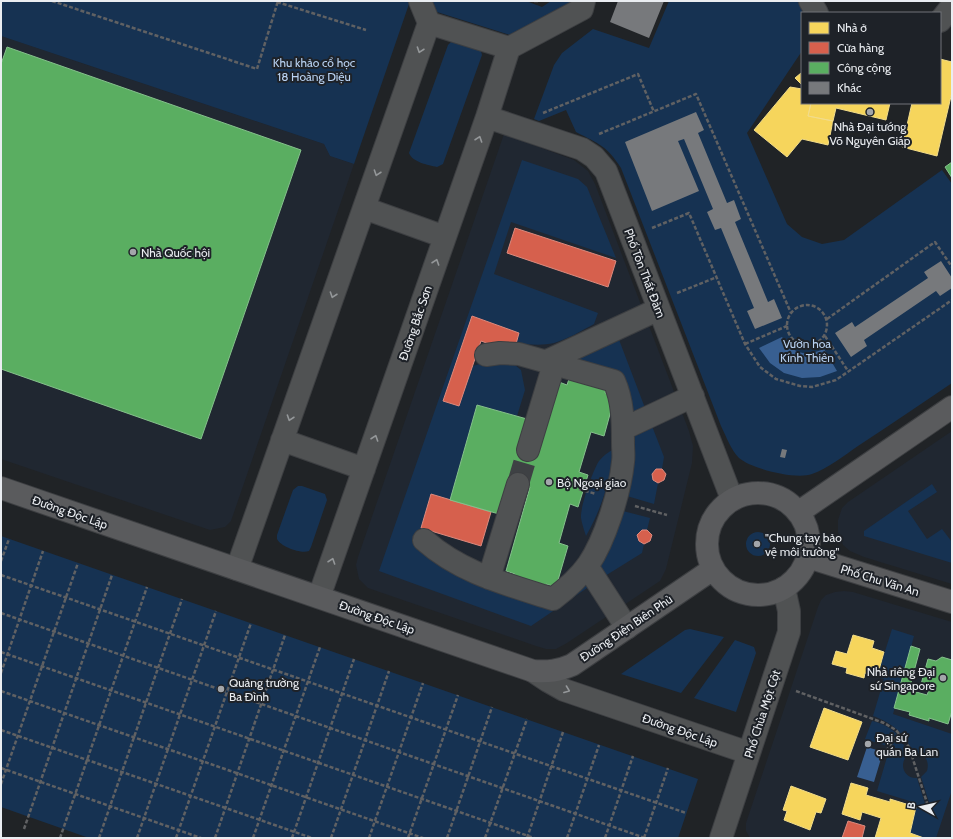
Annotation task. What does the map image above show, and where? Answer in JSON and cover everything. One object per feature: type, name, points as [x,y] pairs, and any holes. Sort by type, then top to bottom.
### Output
[{"type":"main road","points":[[799,512],[952,407]]},
{"type":"main road","name":"Đường Độc Lập","points":[[1,488],[534,671]]},
{"type":"main road","points":[[750,493],[768,493],[783,498],[799,512],[806,526],[809,542],[808,557],[802,570],[794,580],[784,588],[769,594],[753,595],[737,591],[724,582],[713,569],[708,554],[707,538],[711,523],[720,509],[732,499],[750,493]]},
{"type":"main road","name":"Phố Chu Văn An","points":[[808,557],[952,602]]},
{"type":"main road","name":"Đường Điện Biên Phủ","points":[[534,671],[559,671],[572,666],[713,569]]},
{"type":"street","points":[[237,569],[429,23],[420,1]]},
{"type":"street","points":[[429,23],[509,48],[582,9],[584,1]]},
{"type":"street","points":[[810,1],[816,12]]},
{"type":"street","points":[[941,20],[952,6]]},
{"type":"street","name":"Đường Bắc Sơn","points":[[319,597],[487,117],[509,48]]},
{"type":"street","name":"Phố Tôn Thất Đàm","points":[[487,117],[582,150],[594,157],[606,171],[732,499]]},
{"type":"street","points":[[364,208],[445,237]]},
{"type":"street","points":[[528,450],[551,363],[659,308]]},
{"type":"street","points":[[424,540],[437,552],[471,571],[553,599],[571,585],[587,566],[602,539],[615,500],[624,461],[622,402],[614,381],[519,354],[500,353],[486,355]]},
{"type":"street","points":[[623,429],[693,396]]},
{"type":"street","points":[[282,440],[364,469]]},
{"type":"street","points":[[490,578],[518,484]]},
{"type":"street","points":[[587,566],[627,628]]},
{"type":"street","name":"Phố Chùa Một Cột","points":[[721,838],[789,632],[789,611],[784,588]]},
{"type":"street","name":"Đường Độc Lập","points":[[534,671],[564,690],[749,753]]},
{"type":"path","points":[[52,1],[257,70],[278,2],[366,30]]},
{"type":"path","points":[[540,114],[638,74],[654,112]]},
{"type":"path","points":[[600,134],[696,94],[791,313]]},
{"type":"path","points":[[652,228],[689,213],[745,344],[760,367],[776,379],[800,386],[812,387],[836,380],[952,300]]},
{"type":"path","points":[[827,319],[935,242],[952,267]]},
{"type":"path","points":[[677,293],[717,277]]},
{"type":"path","points":[[808,305],[819,309],[827,319],[828,325],[825,336],[821,341],[815,344],[809,346],[796,343],[788,333],[788,319],[796,308],[808,305]]},
{"type":"path","points":[[745,344],[787,326]]},
{"type":"path","points":[[825,336],[848,371]]},
{"type":"path","points":[[615,500],[667,514]]},
{"type":"path","points":[[1,561],[9,538]]},
{"type":"path","points":[[1,673],[43,551]]},
{"type":"path","points":[[1,784],[78,563]]},
{"type":"path","points":[[1,574],[686,813]]},
{"type":"path","points":[[24,829],[112,574]]},
{"type":"path","points":[[60,838],[147,587]]},
{"type":"path","points":[[98,838],[182,599]]},
{"type":"path","points":[[137,838],[216,611]]},
{"type":"path","points":[[1,613],[645,838],[668,768]]},
{"type":"path","points":[[176,838],[250,623]]},
{"type":"path","points":[[214,838],[285,635]]},
{"type":"path","points":[[253,838],[320,647]]},
{"type":"path","points":[[1,652],[491,823],[527,837],[534,838]]},
{"type":"path","points":[[292,838],[354,659]]},
{"type":"path","points":[[331,838],[389,671]]},
{"type":"path","points":[[370,838],[423,683]]},
{"type":"path","points":[[1,691],[423,838]]},
{"type":"path","points":[[796,691],[884,723],[896,730],[909,747],[929,809]]},
{"type":"path","points":[[408,838],[458,695]]},
{"type":"path","points":[[447,838],[492,707]]},
{"type":"path","points":[[485,838],[527,719]]},
{"type":"path","points":[[1,730],[312,838]]},
{"type":"path","points":[[527,837],[563,732]]},
{"type":"path","points":[[886,751],[900,734]]},
{"type":"path","points":[[567,838],[599,745]]},
{"type":"path","points":[[605,838],[633,756]]},
{"type":"path","points":[[1,768],[201,838]]},
{"type":"shaded area","name":"Nhà Quốc hội","points":[[1,36],[324,144],[330,156],[354,164],[231,521],[225,527],[210,530],[1,459]]},
{"type":"shaded area","points":[[504,134],[574,160],[588,171],[595,184],[689,431],[693,446],[692,463],[666,569],[660,581],[556,649],[546,649],[536,646],[368,588],[359,579],[356,565]]},
{"type":"shaded area","points":[[782,337],[786,343],[800,352],[811,353],[824,349],[837,371],[820,377],[802,378],[784,373],[770,363],[759,348]]},
{"type":"shaded area","points":[[952,431],[952,584],[864,557],[850,551],[843,545],[838,532],[838,520],[842,508],[848,502]]},
{"type":"shaded area","points":[[844,591],[853,592],[952,622],[952,838],[750,838],[746,831],[746,823],[818,607],[821,600],[826,595]]},
{"type":"shaded area","points":[[867,747],[883,752],[874,782],[857,777]]},
{"type":"green space","name":"Khu khảo cổ học 18 Hoàng Diệu","points":[[1,1],[408,1],[409,4],[354,164],[330,156],[324,144],[1,36]]},
{"type":"green space","points":[[431,1],[526,1],[542,7],[551,1],[572,1],[570,7],[513,36],[437,12]]},
{"type":"green space","name":"Vườn hoa Kính Thiên","points":[[669,1],[798,1],[803,12],[801,12],[801,52],[747,133],[787,224],[802,237],[822,244],[844,240],[942,170],[952,184],[952,383],[836,462],[812,474],[796,476],[774,472],[745,462],[736,455],[721,426],[621,168],[602,146],[576,132],[566,110],[539,121],[534,119],[554,65],[562,53],[593,29],[649,48]]},
{"type":"green space","points":[[452,41],[481,51],[482,55],[443,164],[437,167],[413,159],[409,153],[448,45]]},
{"type":"green space","points":[[522,160],[578,179],[587,187],[616,258],[511,222],[494,274],[598,313],[594,324],[554,343],[540,345],[516,344],[519,333],[472,316],[443,401],[459,406],[473,366],[499,358],[509,360],[521,370],[525,390],[517,416],[477,405],[450,500],[431,494],[418,539],[551,605],[587,578],[590,586],[531,626],[379,571]]},
{"type":"green space","points":[[618,337],[645,408],[631,418],[630,401],[574,361]]},
{"type":"green space","points":[[652,426],[664,457],[662,469],[656,469],[652,474],[653,480],[658,483],[654,504],[627,496],[633,465],[634,450],[632,434]]},
{"type":"green space","points":[[614,449],[613,460],[604,494],[596,516],[586,536],[582,525],[581,513],[587,489],[599,461]]},
{"type":"green space","points":[[932,484],[937,492],[908,511],[927,539],[942,529],[952,542],[952,563],[864,536],[864,531]]},
{"type":"green space","points":[[298,486],[325,494],[327,500],[311,547],[309,551],[305,552],[296,551],[287,547],[277,539],[277,535],[293,490]]},
{"type":"green space","points":[[623,511],[650,518],[647,530],[642,530],[637,535],[639,541],[644,544],[642,553],[605,576],[597,568],[608,554]]},
{"type":"green space","points":[[758,532],[767,535],[770,544],[767,553],[758,556],[749,553],[746,544],[749,535]]},
{"type":"green space","name":"Quảng trường Ba Đình","points":[[1,536],[698,779],[678,838],[89,838],[1,807]]},
{"type":"green space","points":[[690,629],[724,637],[681,693],[621,674],[685,630]]},
{"type":"green space","points":[[892,629],[914,636],[893,714],[952,734],[952,790],[936,838],[924,838],[910,833],[916,807],[913,802],[877,791],[890,747],[899,737],[909,754],[903,765],[905,773],[912,778],[917,778],[927,810],[931,809],[921,777],[927,771],[927,760],[923,755],[913,753],[902,734],[886,722],[873,716],[884,679],[877,677]]},
{"type":"green space","points":[[735,640],[754,647],[756,653],[736,712],[694,698]]},
{"type":"green space","points":[[872,721],[891,729],[897,734],[887,746],[865,739]]},
{"type":"building: Nhà ở","points":[[941,59],[952,62],[952,92],[937,156],[902,147],[912,104],[941,104]]},
{"type":"building: Nhà ở","points":[[801,73],[801,84],[795,78]]},
{"type":"building: Nhà ở","points":[[790,87],[801,89],[801,104],[811,104],[808,116],[833,121],[828,145],[802,139],[787,157],[754,130]]},
{"type":"building: Nhà ở","name":"Nhà Đại tướng Võ Nguyên Giáp","points":[[811,104],[890,104],[886,120],[836,108],[833,121],[808,116]]},
{"type":"building: Nhà ở","points":[[853,635],[874,641],[872,648],[884,652],[877,677],[865,673],[864,678],[846,673],[847,668],[832,664],[836,651],[847,654]]},
{"type":"building: Nhà ở","points":[[824,708],[862,722],[848,760],[810,747]]},
{"type":"building: Nhà ở","points":[[851,783],[868,788],[866,795],[890,802],[890,799],[916,807],[910,833],[924,838],[875,838],[881,818],[862,812],[860,820],[842,814]]},
{"type":"building: Nhà ở","points":[[791,786],[826,799],[821,813],[816,812],[810,830],[784,820],[787,811],[783,810]]},
{"type":"building: Cửa hàng","points":[[515,228],[616,261],[608,287],[507,253]]},
{"type":"building: Cửa hàng","points":[[472,316],[519,333],[516,344],[498,347],[481,341],[459,406],[443,401]]},
{"type":"building: Cửa hàng","points":[[656,469],[662,469],[666,474],[664,480],[658,483],[653,480],[652,474]]},
{"type":"building: Cửa hàng","points":[[431,494],[491,512],[481,546],[421,528]]},
{"type":"building: Cửa hàng","points":[[642,530],[647,530],[652,535],[650,541],[644,544],[639,541],[637,535]]},
{"type":"building: Cửa hàng","points":[[848,821],[865,826],[862,838],[842,838]]},
{"type":"building: Công cộng","name":"Nhà Quốc hội","points":[[7,47],[301,150],[201,439],[1,369],[1,64]]},
{"type":"building: Công cộng","points":[[952,162],[952,178],[945,167]]},
{"type":"building: Công cộng","name":"Bộ Ngoại giao","points":[[569,379],[606,390],[605,393],[615,396],[604,436],[591,432],[579,472],[588,475],[578,507],[570,504],[559,543],[568,546],[556,587],[546,584],[545,588],[513,579],[515,574],[506,571],[530,487],[509,481],[499,514],[450,500],[477,405],[527,419],[559,382],[567,385]]},
{"type":"building: Công cộng","points":[[911,646],[920,649],[909,690],[927,695],[929,690],[920,688],[928,659],[936,661],[942,657],[952,660],[952,711],[948,724],[929,718],[929,721],[909,715],[910,712],[894,708]]},
{"type":"building: Khác","points":[[618,1],[664,1],[649,38],[610,22]]},
{"type":"building: Khác","points":[[696,112],[704,130],[698,133],[727,203],[734,200],[741,219],[735,222],[768,302],[774,299],[782,318],[755,329],[747,311],[754,308],[721,228],[715,230],[707,212],[713,209],[684,139],[678,141],[699,191],[652,211],[625,142]]},
{"type":"building: Khác","points":[[941,261],[952,278],[952,288],[940,296],[936,291],[864,340],[867,346],[851,357],[835,333],[852,322],[855,327],[928,278],[924,272]]},
{"type":"building: Khác","points":[[782,449],[787,450],[785,458],[780,457]]},
{"type":"tunnel","points":[[518,484],[528,450]]},
{"type":"place","name":"Nhà Đại tướng Võ Nguyên Giáp","points":[[870,112]]},
{"type":"place","name":"Nhà Quốc hội","points":[[133,252]]},
{"type":"place","name":"Bộ Ngoại giao","points":[[549,482]]},
{"type":"place","name":"\"Chung tay bảo vệ môi trường\"","points":[[757,544]]},
{"type":"place","name":"Nhà riêng Đại sứ Singapore","points":[[943,678]]},
{"type":"place","name":"Quảng trường Ba Đình","points":[[221,689]]},
{"type":"place","name":"Đại sứ quán Ba Lan","points":[[868,744]]}]
